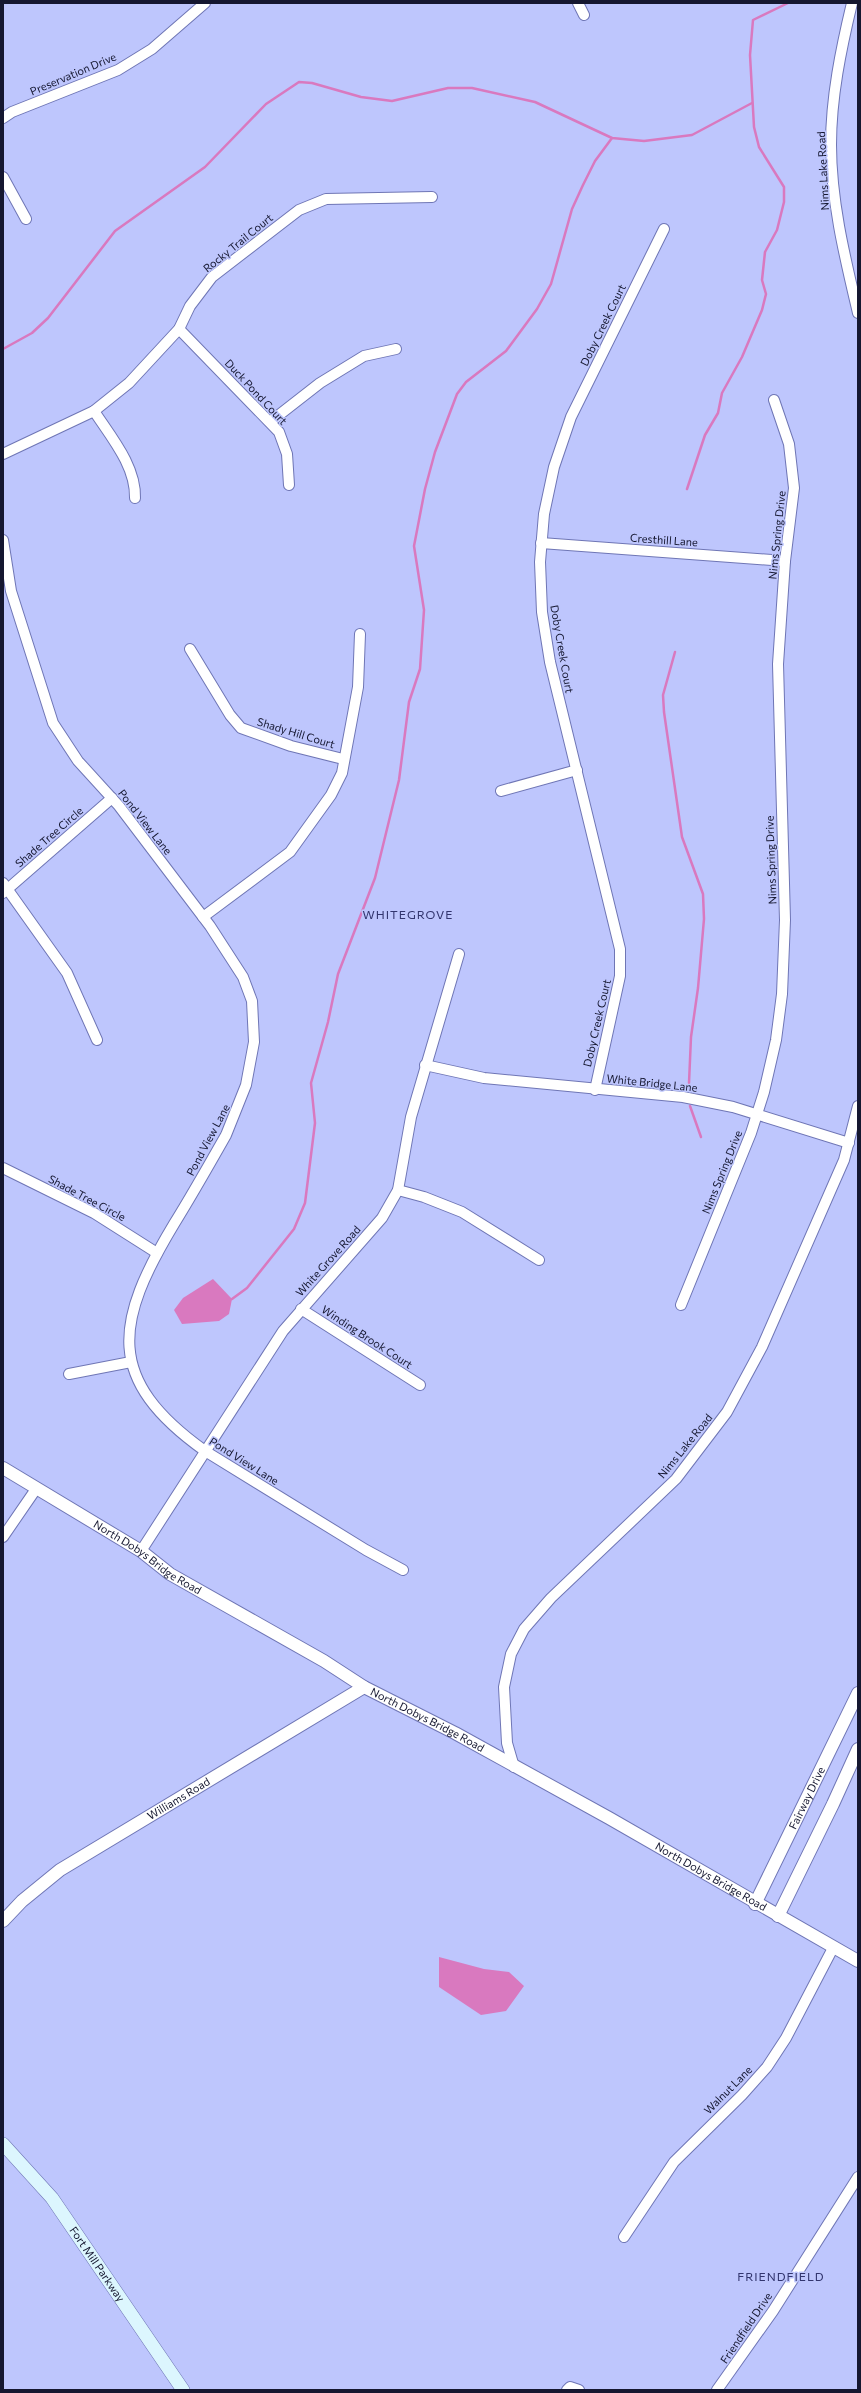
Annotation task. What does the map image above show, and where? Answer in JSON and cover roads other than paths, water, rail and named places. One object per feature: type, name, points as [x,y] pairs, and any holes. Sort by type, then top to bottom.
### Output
[{"type":"main road","name":"Fort Mill Parkway","points":[[3,2144],[52,2198],[183,2390]]},
{"type":"street","name":"Preservation Drive","points":[[3,118],[12,112],[118,70],[152,49],[205,3]]},
{"type":"street","points":[[578,3],[584,14]]},
{"type":"street","name":"Nims Lake Road","points":[[852,3],[834,100],[831,145],[836,208],[858,313]]},
{"type":"street","points":[[3,177],[26,219]]},
{"type":"street","name":"Rocky Trail Court","points":[[3,454],[94,411],[138,374],[179,329],[190,306],[212,277],[299,210],[326,199],[432,197]]},
{"type":"street","name":"Doby Creek Court","points":[[595,1090],[620,976],[620,949],[550,662],[542,612],[540,562],[544,514],[554,467],[571,417],[664,229]]},
{"type":"street","name":"Duck Pond Court","points":[[179,329],[279,432],[287,454],[289,485]]},
{"type":"street","points":[[270,422],[320,383],[364,356],[396,349]]},
{"type":"street","name":"Nims Spring Drive","points":[[681,1305],[751,1133],[755,1115],[764,1092],[776,1040],[782,994],[785,920],[778,664],[786,561],[794,488],[793,467],[788,444],[774,400]]},
{"type":"street","points":[[94,411],[120,450],[135,485],[134,498]]},
{"type":"street","name":"Pond View Lane","points":[[3,540],[11,591],[53,723],[78,761],[112,798],[203,917],[243,977],[252,1001],[254,1042],[246,1086],[238,1111],[222,1142],[142,1281],[132,1310],[129,1327],[131,1362],[144,1394],[157,1411],[181,1434],[205,1451],[366,1550],[403,1570]]},
{"type":"street","name":"Cresthill Lane","points":[[542,543],[786,561]]},
{"type":"street","points":[[203,917],[290,852],[331,795],[342,773],[343,759],[358,687],[360,634]]},
{"type":"street","name":"Shady Hill Court","points":[[190,649],[230,715],[241,728],[291,746],[343,759]]},
{"type":"street","points":[[501,791],[577,770]]},
{"type":"street","name":"Shade Tree Circle","points":[[5,888],[112,798]]},
{"type":"street","points":[[5,888],[67,973],[97,1040]]},
{"type":"street","name":"White Grove Road","points":[[141,1551],[283,1331],[382,1218],[398,1190],[411,1118],[425,1065],[459,954]]},
{"type":"street","name":"White Bridge Lane","points":[[425,1065],[484,1078],[595,1090],[683,1097],[733,1107],[755,1115],[849,1142]]},
{"type":"street","name":"Nims Lake Road","points":[[514,1766],[507,1743],[504,1687],[511,1654],[524,1630],[550,1598],[676,1479],[727,1412],[762,1347],[844,1160],[858,1106]]},
{"type":"street","name":"Shade Tree Circle","points":[[3,1168],[94,1213],[157,1253]]},
{"type":"street","points":[[398,1190],[424,1197],[462,1212],[539,1260]]},
{"type":"street","name":"Winding Brook Court","points":[[301,1309],[420,1385]]},
{"type":"street","points":[[69,1374],[131,1362]]},
{"type":"street","name":"North Dobys Bridge Road","points":[[3,1468],[141,1551],[170,1574],[324,1661],[364,1687],[609,1818],[755,1904],[858,1961]]},
{"type":"street","points":[[3,1537],[36,1489]]},
{"type":"street","name":"Williams Road","points":[[3,1921],[22,1901],[60,1870],[364,1687]]},
{"type":"street","name":"Fairway Drive","points":[[755,1904],[858,1693]]},
{"type":"street","points":[[778,1916],[833,1804],[858,1749]]},
{"type":"street","name":"Walnut Lane","points":[[624,2237],[674,2162],[742,2095],[767,2067],[786,2038],[833,1948]]},
{"type":"street","name":"Friendfield Drive","points":[[717,2390],[774,2311],[858,2177]]},
{"type":"street","points":[[567,2390],[570,2387],[579,2390]]},
{"type":"waterway","points":[[687,489],[705,435],[718,413],[722,393],[742,357],[762,310],[766,294],[762,280],[765,252],[777,230],[784,202],[784,187],[759,147],[754,127],[750,55],[753,20],[788,3]]},
{"type":"waterway","points":[[3,349],[32,333],[48,318],[115,231],[205,167],[266,104],[299,82],[312,83],[361,97],[392,101],[448,88],[472,88],[535,102],[612,138],[644,141],[692,135],[752,103]]},
{"type":"waterway","points":[[232,1299],[247,1288],[294,1229],[305,1203],[315,1123],[311,1083],[328,1022],[338,974],[375,878],[399,780],[409,702],[420,669],[424,610],[414,546],[425,489],[435,452],[457,394],[466,382],[506,351],[537,309],[551,284],[572,209],[595,161],[612,138]]},
{"type":"waterway","points":[[675,652],[663,695],[664,712],[682,837],[703,894],[704,919],[698,988],[691,1037],[689,1083]]},
{"type":"waterway","points":[[690,1106],[701,1137]]},
{"type":"district","name":"WHITEGROVE","points":[[408,915]]},
{"type":"district","name":"FRIENDFIELD","points":[[781,2277]]}]
